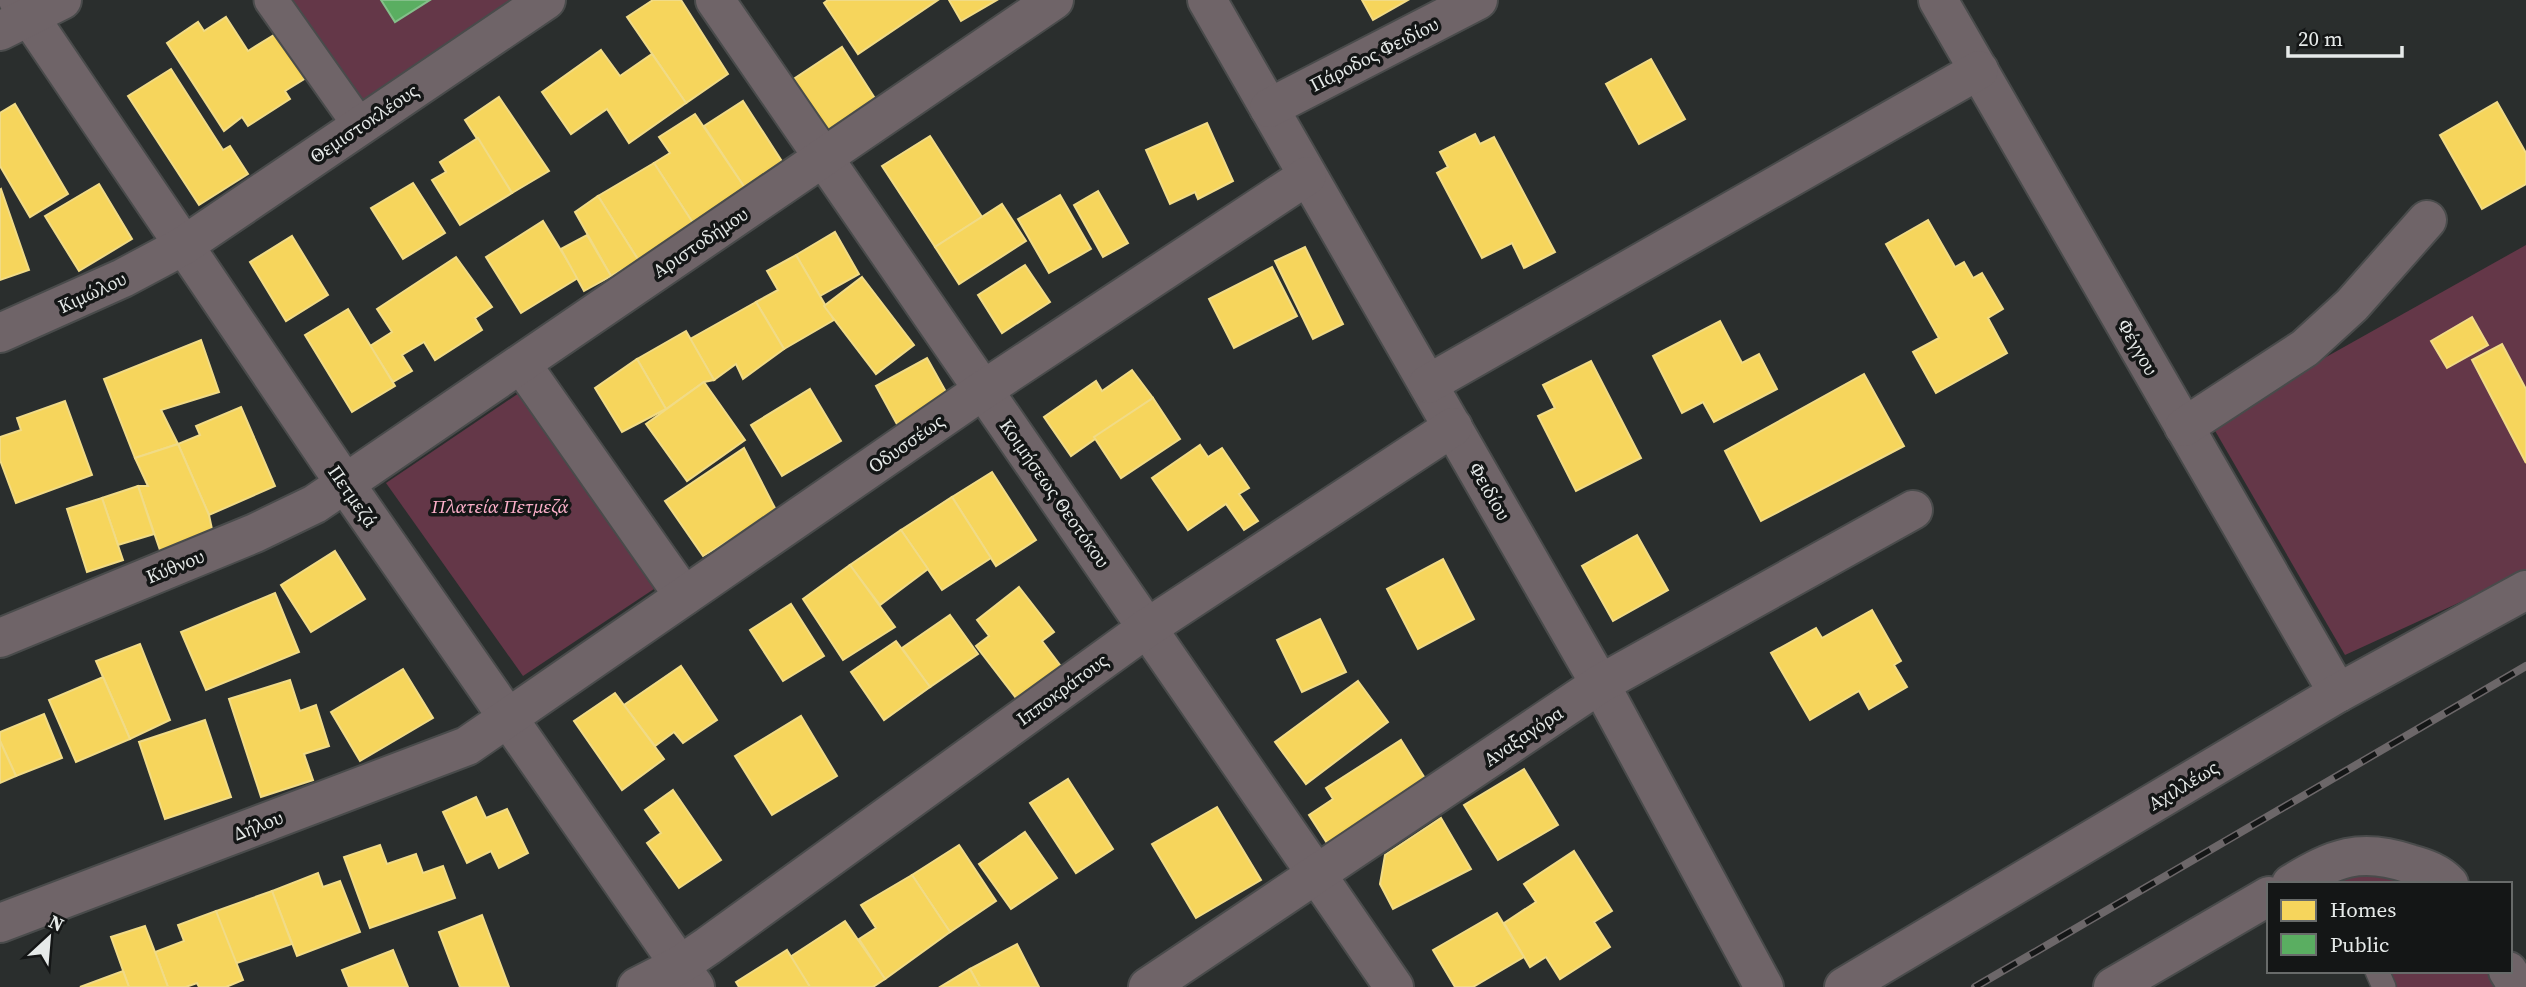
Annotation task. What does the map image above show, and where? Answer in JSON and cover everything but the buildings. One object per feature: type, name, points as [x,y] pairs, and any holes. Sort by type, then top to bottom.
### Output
[{"type":"street","points":[[271,0],[360,126]]},
{"type":"street","name":"Θεμιστοκλέους","points":[[183,246],[546,0]]},
{"type":"street","name":"Κοιμήσεως Θεοτόκου","points":[[715,0],[1394,987]]},
{"type":"street","name":"Αριστοδήμου","points":[[346,485],[1054,0]]},
{"type":"street","name":"Φειδίου","points":[[1207,0],[1601,684],[1764,987]]},
{"type":"street","name":"Πάροδος Φειδίου","points":[[1269,108],[1478,0]]},
{"type":"street","name":"Φέγγου","points":[[1938,0],[2338,693]]},
{"type":"street","name":"Πετμεζά","points":[[28,12],[346,485],[687,976]]},
{"type":"street","points":[[1428,384],[1979,70]]},
{"type":"street","name":"Οδυσσέως","points":[[509,717],[983,390],[1307,176]]},
{"type":"street","points":[[2184,427],[2305,348],[2352,305],[2427,220]]},
{"type":"street","name":"Κιμώλου","points":[[0,333],[123,278],[183,246]]},
{"type":"street","points":[[522,365],[684,596]]},
{"type":"street","name":"Ιπποκράτους","points":[[636,987],[687,976],[1147,628],[1453,427]]},
{"type":"street","name":"Κύθνου","points":[[0,638],[281,522],[346,485]]},
{"type":"street","name":"Αναξαγόρα","points":[[1148,987],[1601,684],[1913,510]]},
{"type":"street","name":"Αχιλλέως","points":[[1844,987],[2338,693],[2526,590]]},
{"type":"street","name":"Δήλου","points":[[0,923],[467,746],[509,717]]},
{"type":"street","points":[[2298,882],[2328,874],[2350,856],[2370,855],[2400,860],[2446,881]]},
{"type":"street","points":[[2113,987],[2267,898]]},
{"type":"green space","points":[[271,0],[546,0],[360,126]]},
{"type":"green space","points":[[2526,245],[2526,572],[2345,655],[2210,422]]},
{"type":"green space","name":"Πλατεία Πετμεζά","points":[[519,393],[654,589],[523,676],[386,483]]},
{"type":"green space","points":[[2357,869],[2422,882],[2344,882],[2341,876]]},
{"type":"green space","points":[[2390,973],[2492,973],[2500,987],[2397,987]]},
{"type":"railway","points":[[1975,987],[2526,666]]}]
